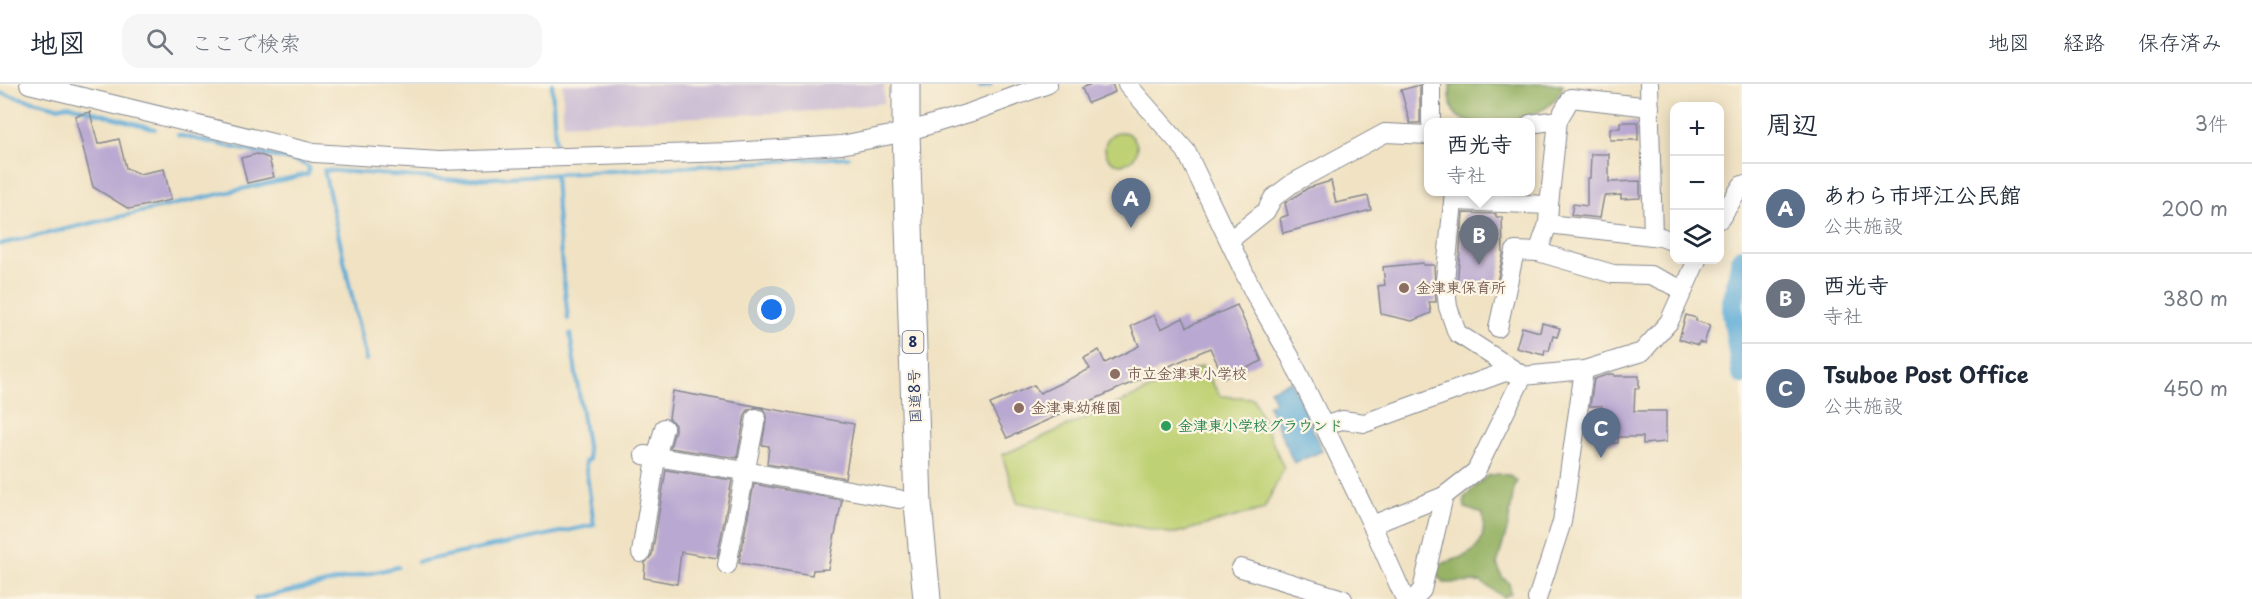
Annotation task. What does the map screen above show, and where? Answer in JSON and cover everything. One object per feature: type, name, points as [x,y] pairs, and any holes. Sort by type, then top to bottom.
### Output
[{"type":"highway","name":"国道8号","points":[[906,84],[918,504],[927,599]]},
{"type":"street","points":[[29,84],[314,153],[439,161],[730,152],[841,145],[906,132],[972,112],[1048,84]]},
{"type":"street","points":[[1127,84],[1186,151],[1254,293],[1291,358],[1372,525],[1404,599]]},
{"type":"street","points":[[1431,84],[1431,118]]},
{"type":"street","points":[[1649,84],[1653,236]]},
{"type":"street","points":[[1538,252],[1548,224],[1558,120],[1571,98],[1650,107]]},
{"type":"street","points":[[1535,123],[1558,120]]},
{"type":"street","points":[[1230,240],[1266,211],[1273,198],[1293,183],[1385,133],[1424,135]]},
{"type":"street","points":[[1724,212],[1742,185]]},
{"type":"street","points":[[1523,376],[1457,333],[1448,307],[1445,280],[1455,196],[1549,205]]},
{"type":"street","points":[[1548,224],[1653,236],[1670,241]]},
{"type":"street","points":[[1498,328],[1515,251],[1538,252],[1613,274],[1650,275],[1684,290]]},
{"type":"street","points":[[1323,426],[1342,420],[1365,423],[1505,372],[1523,376],[1584,370],[1642,352],[1669,322],[1695,264]]},
{"type":"street","points":[[1538,599],[1562,522],[1584,370]]},
{"type":"street","points":[[1372,525],[1444,496],[1476,471],[1523,376]]},
{"type":"street","points":[[727,565],[756,418]]},
{"type":"street","points":[[641,553],[650,457],[664,428]]},
{"type":"street","points":[[650,457],[745,471],[900,499]]},
{"type":"street","points":[[1414,599],[1422,590],[1444,496]]},
{"type":"street","points":[[1240,568],[1343,599]]},
{"type":"shaded area","points":[[563,84],[884,84],[884,103],[815,111],[563,124]]},
{"type":"green space","points":[[1450,84],[1563,84],[1551,104],[1543,110],[1520,118],[1460,118],[1452,109]]},
{"type":"green space","points":[[1121,132],[1133,136],[1137,148],[1133,160],[1121,164],[1109,160],[1105,148],[1109,136]]},
{"type":"green space","name":"金津東小学校グラウンド","points":[[1202,366],[1220,396],[1253,398],[1284,468],[1264,509],[1173,534],[1017,502],[1002,455]]},
{"type":"green space","points":[[1509,475],[1517,481],[1497,564],[1502,577],[1509,583],[1511,593],[1503,597],[1481,582],[1444,583],[1436,575],[1438,565],[1467,555],[1479,545],[1484,527],[1483,514],[1465,508],[1464,498],[1487,476]]},
{"type":"water","points":[[1291,381],[1322,451],[1294,463],[1268,405],[1275,402],[1270,390]]},
{"type":"building","points":[[1091,84],[1112,84],[1115,92],[1088,103],[1082,88]]},
{"type":"building","points":[[1420,85],[1420,123],[1410,123],[1401,90]]},
{"type":"building","points":[[90,112],[98,144],[119,139],[126,168],[139,174],[164,169],[171,200],[129,209],[93,187],[75,116]]},
{"type":"building","points":[[1620,122],[1638,122],[1638,140],[1610,140],[1610,128],[1620,128]]},
{"type":"building","points":[[257,154],[269,158],[274,177],[247,183],[241,158]]},
{"type":"building","points":[[1591,154],[1609,154],[1609,182],[1640,181],[1640,198],[1621,199],[1621,195],[1604,196],[1600,218],[1571,215],[1573,204],[1587,206],[1587,178],[1590,178]]},
{"type":"building","points":[[1331,181],[1336,203],[1368,196],[1371,210],[1283,233],[1280,218],[1288,215],[1285,203],[1308,188]]},
{"type":"building","points":[[1463,213],[1496,214],[1496,217],[1502,217],[1503,255],[1496,286],[1457,286]]},
{"type":"building","points":[[1423,263],[1423,265],[1434,265],[1436,302],[1429,302],[1431,313],[1412,321],[1381,314],[1378,286],[1385,285],[1383,267]]},
{"type":"building","points":[[1237,305],[1262,361],[1224,378],[1210,348],[1007,438],[990,404],[1034,385],[1040,393],[1090,369],[1084,358],[1099,350],[1105,363],[1139,346],[1131,326],[1154,315],[1161,329],[1183,318],[1187,327]]},
{"type":"building","points":[[1686,315],[1710,325],[1704,344],[1699,342],[1698,345],[1679,339]]},
{"type":"building","points":[[1542,323],[1560,328],[1557,337],[1553,336],[1549,351],[1545,350],[1544,355],[1516,348],[1522,327],[1540,332]]},
{"type":"building","points":[[1610,374],[1639,376],[1639,388],[1635,388],[1634,411],[1666,411],[1666,442],[1643,444],[1643,437],[1618,437],[1618,443],[1603,443],[1602,406],[1590,406],[1594,379]]},
{"type":"building","points":[[673,391],[854,424],[845,478],[767,464],[769,446],[762,445],[767,415],[763,409],[758,407],[748,410],[745,415],[737,458],[670,448],[675,430],[675,425],[669,418]]},
{"type":"building","points":[[666,470],[732,480],[717,558],[681,552],[677,584],[644,578],[645,563],[652,555]]},
{"type":"building","points":[[754,484],[842,500],[828,569],[813,570],[812,575],[739,563]]},
{"type":"waterway","points":[[552,84],[555,142]]},
{"type":"waterway","points":[[980,88],[991,84]]},
{"type":"waterway","points":[[0,93],[57,107],[69,105],[155,129]]},
{"type":"waterway","points":[[0,244],[308,174],[309,167],[299,162],[178,135]]},
{"type":"waterway","points":[[366,360],[324,170],[458,180],[848,157]]},
{"type":"waterway","points":[[555,174],[568,319]]},
{"type":"waterway","points":[[1742,259],[1732,306],[1742,373]]},
{"type":"waterway","points":[[418,562],[594,525],[585,462],[589,460],[570,334]]},
{"type":"waterway","points":[[255,599],[398,567]]},
{"type":"place","name":"あわら市坪江公民館","points":[[1131,228]]},
{"type":"place","name":"西光寺","points":[[1479,265]]},
{"type":"place","name":"金津東保育所","points":[[1404,288]]},
{"type":"place","name":"市立金津東小学校","points":[[1115,374]]},
{"type":"place","name":"金津東幼稚園","points":[[1019,408]]},
{"type":"place","name":"金津東小学校グラウンド","points":[[1166,426]]},
{"type":"place","name":"Tsuboe Post Office","points":[[1601,458]]}]
